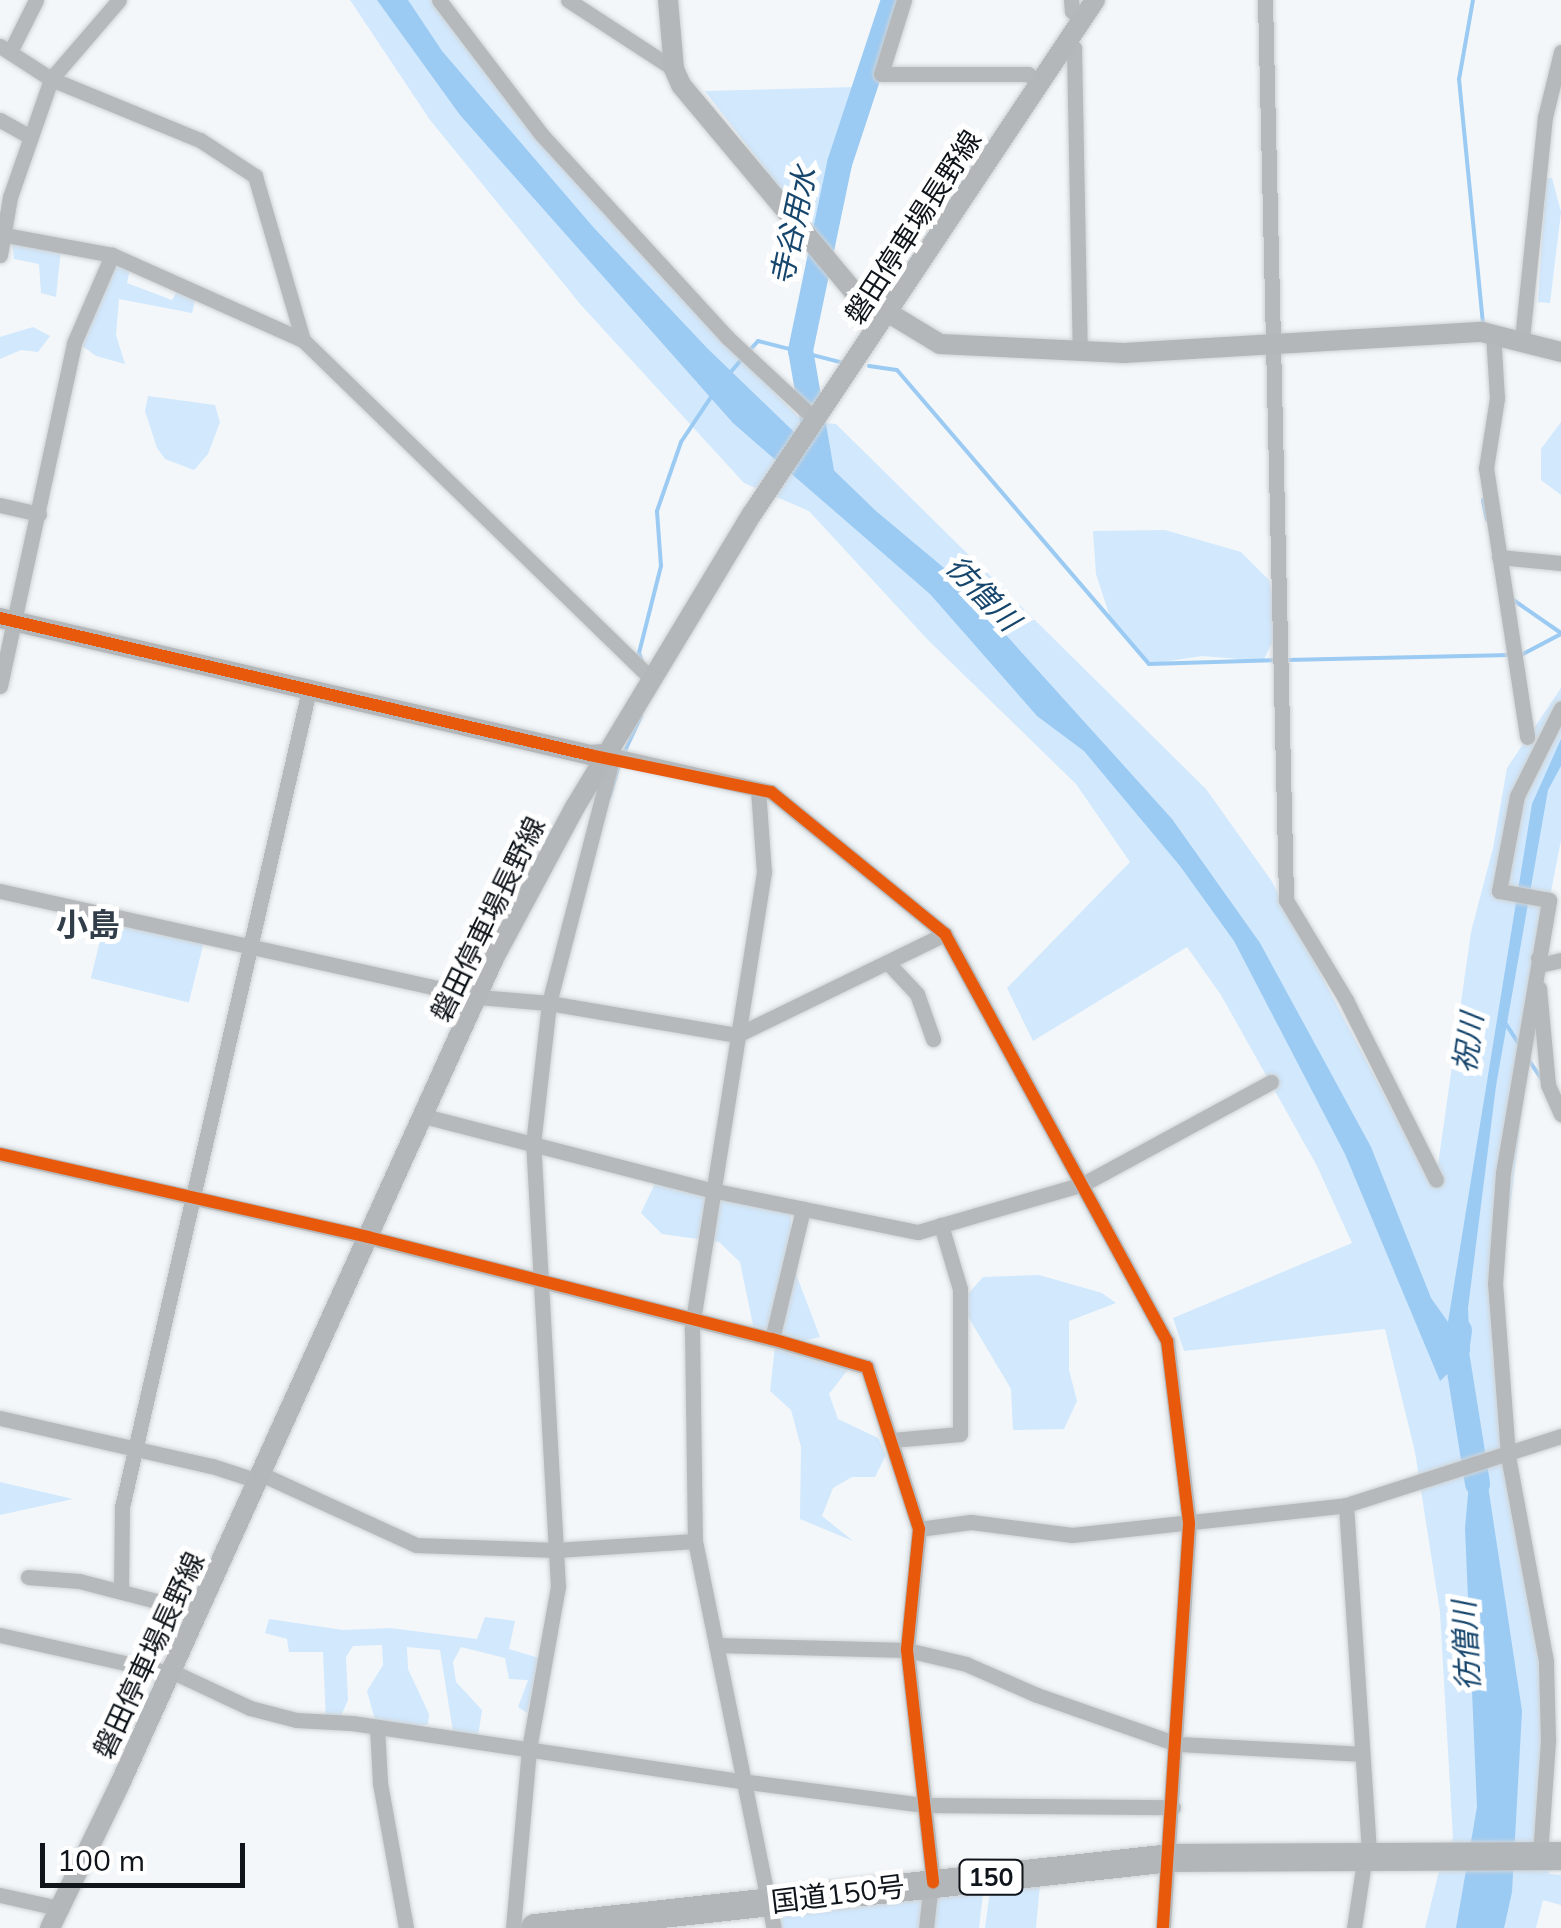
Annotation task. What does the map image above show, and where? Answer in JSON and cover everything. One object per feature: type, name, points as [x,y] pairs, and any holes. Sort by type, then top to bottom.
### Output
[{"type":"highway","name":"国道150号","points":[[535,1928],[771,1915],[932,1883],[1171,1858],[1551,1856]]},
{"type":"main road","points":[[668,0],[674,69],[680,85],[854,292],[940,344],[1080,352],[1493,334],[1561,352]]},
{"type":"main road","name":"磐田停車場長野線","points":[[50,1928],[199,1612],[494,958],[650,678],[773,484],[1095,0]]},
{"type":"main road","points":[[8,620],[590,755],[609,755]]},
{"type":"street","points":[[36,0],[3,49],[51,79],[200,140],[255,176],[303,340]]},
{"type":"street","points":[[0,255],[1,234],[51,79],[119,0]]},
{"type":"street","points":[[439,0],[542,134],[728,338],[816,420]]},
{"type":"street","points":[[568,0],[674,69]]},
{"type":"street","points":[[904,0],[881,74],[1028,74],[1040,84]]},
{"type":"street","points":[[1072,0],[1072,11],[1082,20]]},
{"type":"street","points":[[1266,0],[1286,900],[1366,1036],[1436,1180]]},
{"type":"street","points":[[1067,42],[1074,48],[1080,352]]},
{"type":"street","points":[[1522,339],[1542,146],[1561,52]]},
{"type":"street","points":[[0,120],[31,137]]},
{"type":"street","points":[[1542,146],[1561,151]]},
{"type":"street","points":[[1,234],[112,256],[303,340],[650,678]]},
{"type":"street","points":[[0,686],[8,620],[38,514],[74,343],[112,256]]},
{"type":"street","points":[[1493,334],[1497,398],[1486,468],[1526,737]]},
{"type":"street","points":[[0,505],[38,514]]},
{"type":"street","points":[[1499,557],[1561,563]]},
{"type":"street","points":[[121,1590],[122,1507],[309,690]]},
{"type":"street","points":[[1551,1856],[1546,1661],[1508,1456],[1496,1342],[1496,1248],[1549,900],[1499,891],[1517,796],[1561,708]]},
{"type":"street","points":[[513,1928],[529,1749],[558,1587],[536,1282],[532,1144],[549,1003],[609,755],[770,792],[946,934],[1166,1340],[1188,1524],[1171,1858],[1163,1928]]},
{"type":"street","points":[[758,789],[764,872],[692,1320],[695,1541],[739,1781],[771,1915]]},
{"type":"street","points":[[0,891],[478,996],[549,1003],[737,1034],[946,934]]},
{"type":"street","points":[[1537,961],[1544,964],[1561,960]]},
{"type":"street","points":[[1537,961],[1561,1114]]},
{"type":"street","points":[[889,964],[917,994],[933,1039]]},
{"type":"street","points":[[424,1116],[711,1190],[918,1232],[1083,1184],[1270,1082]]},
{"type":"street","points":[[0,1154],[368,1238],[772,1339],[867,1367],[919,1529],[907,1650],[932,1883],[926,1928]]},
{"type":"street","points":[[772,1339],[803,1209]]},
{"type":"street","points":[[892,1440],[960,1434],[960,1289],[941,1226]]},
{"type":"street","points":[[0,1418],[260,1478],[416,1546],[556,1553],[695,1541]]},
{"type":"street","points":[[919,1529],[970,1522],[1072,1535],[1346,1506],[1561,1436]]},
{"type":"street","points":[[1346,1506],[1367,1855],[1354,1928]]},
{"type":"street","points":[[28,1577],[121,1590],[199,1612]]},
{"type":"street","points":[[0,1636],[170,1672],[250,1708],[280,1716],[924,1805],[1173,1807]]},
{"type":"street","points":[[716,1644],[907,1650],[966,1664],[1037,1695],[1177,1744],[1362,1754]]},
{"type":"street","points":[[377,1727],[380,1783],[406,1928]]},
{"type":"street","points":[[0,1894],[58,1908]]},
{"type":"shaded area","points":[[350,0],[441,0],[654,267],[802,421],[836,424],[1206,789],[1271,880],[1423,1169],[1436,1179],[1471,932],[1493,848],[1507,768],[1561,688],[1561,840],[1547,912],[1492,1352],[1548,1709],[1549,1874],[1561,1875],[1561,1905],[1543,1900],[1536,1928],[1425,1928],[1439,1871],[1453,1838],[1440,1612],[1415,1452],[1385,1329],[1184,1351],[1173,1318],[1352,1243],[1317,1166],[1221,995],[1187,947],[1033,1041],[1007,988],[1130,862],[1076,784],[927,639],[809,511],[744,483],[581,305],[430,120]]},
{"type":"shaded area","points":[[855,87],[813,231],[705,91]]},
{"type":"shaded area","points":[[1546,178],[1552,178],[1561,212],[1550,303],[1538,302]]},
{"type":"shaded area","points":[[12,240],[61,249],[56,297],[41,293],[39,264],[14,259]]},
{"type":"shaded area","points":[[113,262],[130,269],[127,283],[172,300],[179,288],[196,297],[192,313],[119,299],[116,335],[125,364],[96,356],[77,342]]},
{"type":"shaded area","points":[[33,327],[50,336],[38,352],[21,350],[0,359],[0,337]]},
{"type":"shaded area","points":[[148,396],[215,405],[220,422],[208,454],[194,470],[165,459],[157,448],[145,411]]},
{"type":"shaded area","points":[[1561,422],[1561,495],[1541,480],[1541,449]]},
{"type":"shaded area","points":[[1165,530],[1241,552],[1269,580],[1279,629],[1263,661],[1202,656],[1149,664],[1111,620],[1096,574],[1093,531]]},
{"type":"shaded area","points":[[106,917],[204,941],[189,1003],[91,978]]},
{"type":"shaded area","points":[[658,1177],[772,1203],[791,1215],[791,1261],[820,1337],[790,1344],[755,1335],[740,1262],[719,1242],[662,1234],[641,1213]]},
{"type":"shaded area","points":[[1039,1275],[1102,1293],[1116,1303],[1069,1321],[1069,1370],[1077,1401],[1064,1429],[1013,1430],[1011,1389],[960,1303],[983,1277]]},
{"type":"shaded area","points":[[775,1346],[853,1363],[829,1394],[838,1419],[878,1438],[886,1455],[875,1477],[852,1477],[833,1488],[822,1516],[853,1541],[800,1519],[801,1447],[791,1410],[770,1391]]},
{"type":"shaded area","points":[[0,1482],[73,1499],[0,1515]]},
{"type":"shaded area","points":[[485,1617],[515,1621],[509,1649],[539,1658],[527,1713],[518,1707],[528,1680],[509,1679],[505,1658],[461,1647],[453,1662],[456,1682],[482,1710],[478,1736],[454,1738],[440,1650],[407,1647],[408,1669],[429,1714],[428,1724],[415,1728],[375,1720],[367,1691],[383,1665],[382,1645],[353,1646],[346,1657],[348,1700],[341,1716],[326,1722],[323,1652],[289,1652],[287,1639],[265,1633],[269,1619],[343,1630],[390,1628],[477,1639]]},
{"type":"shaded area","points":[[1040,1884],[1036,1928],[985,1928],[990,1891]]},
{"type":"shaded area","points":[[983,1893],[979,1928],[782,1928],[779,1915]]},
{"type":"water","points":[[377,0],[408,0],[442,51],[594,228],[707,348],[876,511],[950,573],[1172,819],[1260,943],[1371,1147],[1431,1298],[1448,1322],[1532,804],[1561,739],[1561,766],[1548,790],[1496,1086],[1468,1308],[1470,1352],[1440,1381],[1345,1154],[1234,941],[1180,866],[1084,751],[1037,716],[930,594],[733,423],[460,115]]},
{"type":"water","points":[[1476,1406],[1522,1711],[1512,1892],[1504,1928],[1456,1928],[1477,1807],[1465,1528]]},
{"type":"waterway","name":"寺谷用水","points":[[821,471],[800,350],[839,163],[893,0]]},
{"type":"waterway","points":[[1473,0],[1459,79],[1483,323]]},
{"type":"waterway","points":[[749,351],[758,341],[840,362]]},
{"type":"waterway","points":[[729,374],[742,359]]},
{"type":"waterway","points":[[869,366],[897,370],[1149,664],[1276,660]]},
{"type":"waterway","points":[[642,661],[639,653],[661,566],[657,511],[681,442],[711,397]]},
{"type":"waterway","points":[[1483,500],[1487,520]]},
{"type":"waterway","points":[[1512,599],[1561,633]]},
{"type":"waterway","points":[[1521,655],[1561,634]]},
{"type":"waterway","points":[[1286,660],[1511,655]]},
{"type":"waterway","points":[[624,753],[641,716]]},
{"type":"waterway","points":[[610,796],[620,762]]},
{"type":"waterway","name":"祝川","points":[[1504,1021],[1520,1046]]},
{"type":"waterway","points":[[1528,1059],[1542,1080]]},
{"type":"waterway","name":"彷僧川","points":[[1459,1330],[1456,1352],[1477,1483]]},
{"type":"cycle path","points":[[0,618],[590,755],[771,792],[945,934],[1167,1341],[1189,1524],[1163,1928]]},
{"type":"cycle path","points":[[0,1154],[368,1237],[772,1339],[867,1367],[919,1529],[907,1650],[933,1883]]},
{"type":"district","name":"小島","points":[[88,924]]}]
